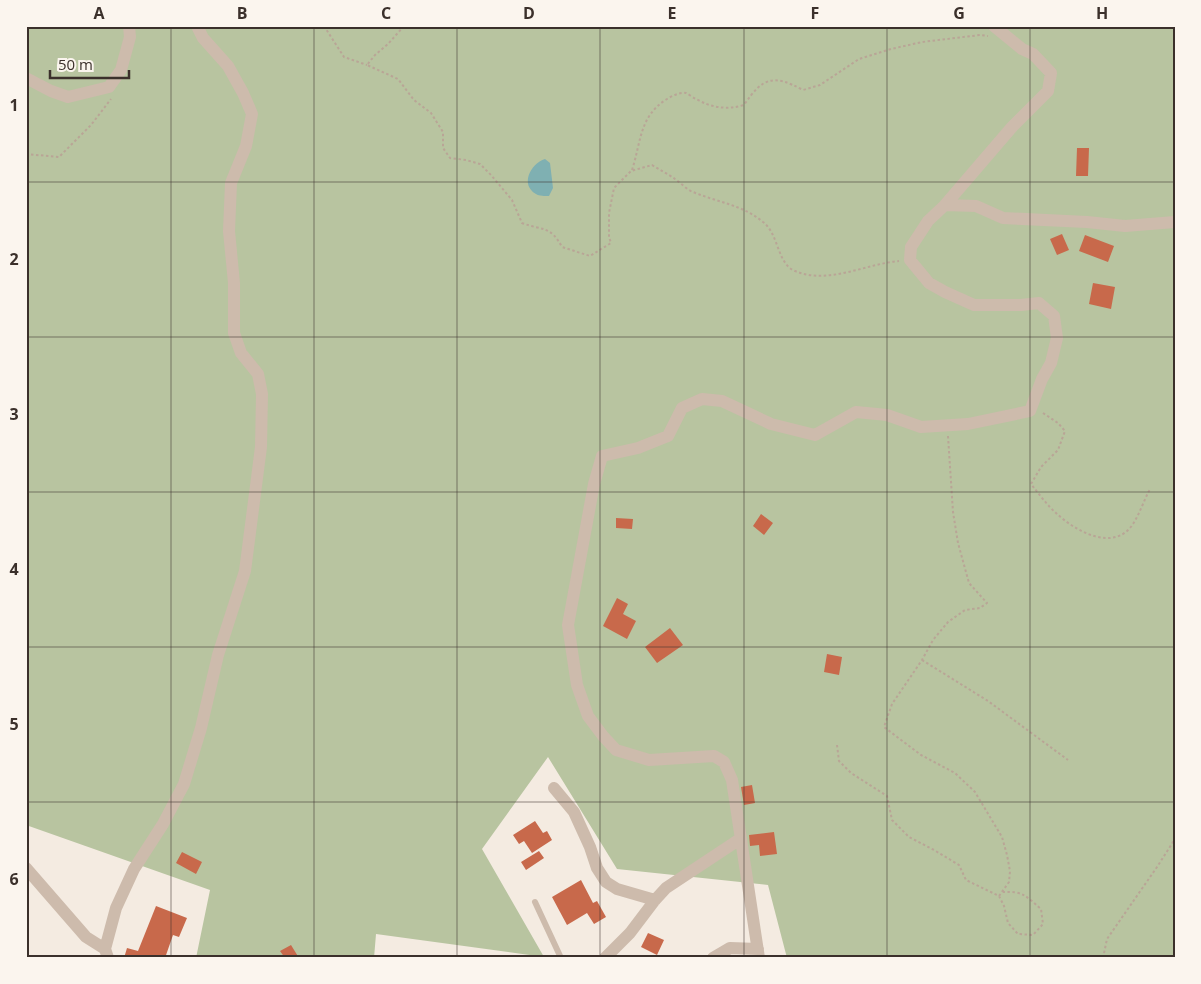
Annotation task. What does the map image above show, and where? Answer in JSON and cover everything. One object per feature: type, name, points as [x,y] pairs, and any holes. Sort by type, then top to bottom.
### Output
[{"type":"street","points":[[26,78],[68,98],[109,87],[122,70],[130,38],[128,26]]},
{"type":"street","points":[[26,868],[86,936],[106,953],[116,908],[134,869],[163,824],[184,784],[201,728],[218,655],[245,571],[261,447],[262,394],[258,374],[242,353],[234,333],[234,283],[229,231],[231,183],[246,146],[252,114],[228,66],[204,38],[197,26]]},
{"type":"street","points":[[713,958],[730,948],[759,953],[732,780],[724,762],[714,756],[649,760],[616,750],[588,716],[577,685],[568,625],[594,484],[602,456],[638,448],[668,436],[682,408],[702,399],[722,401],[771,424],[815,435],[856,412],[887,415],[920,427],[968,424],[1030,410],[1042,379],[1051,363],[1057,338],[1054,316],[1039,303],[974,305],[929,283],[910,260],[911,247],[928,221],[945,205],[1007,133],[1048,91],[1051,73],[1033,54],[992,31]]},
{"type":"street","points":[[945,205],[976,206],[1003,218],[1125,226],[1175,222]]},
{"type":"street","points":[[554,788],[574,812],[590,847],[597,868],[606,882],[617,890],[655,900]]},
{"type":"street","points":[[605,958],[630,933],[666,888],[740,839]]},
{"type":"lane","points":[[535,902],[561,958]]},
{"type":"path","points":[[324,26],[344,57],[398,78],[414,100],[431,113],[442,132],[443,148],[450,158],[480,164],[491,174],[512,200],[522,223],[535,228],[547,229],[555,235],[562,247],[590,256],[612,243],[609,237],[609,213],[614,188],[631,171],[638,153],[638,143],[647,119],[661,102],[672,96],[686,93],[708,105],[722,109],[733,108],[744,105],[755,89],[768,80],[787,81],[803,90],[820,85],[860,59],[891,49],[922,42],[980,35],[992,31]]},
{"type":"path","points":[[366,65],[404,26]]},
{"type":"path","points":[[26,154],[59,157],[91,125],[111,100],[109,87]]},
{"type":"path","points":[[631,171],[652,165],[674,178],[692,192],[742,209],[764,222],[778,245],[783,261],[788,268],[795,272],[817,276],[841,273],[887,262],[910,260]]},
{"type":"path","points":[[1030,410],[1045,413],[1058,423],[1064,431],[1058,450],[1041,467],[1031,484],[1057,514],[1078,529],[1098,538],[1119,537],[1133,525],[1150,488]]},
{"type":"path","points":[[948,425],[953,512],[958,543],[969,582],[987,603],[980,608],[965,610],[948,622],[933,640],[922,660],[892,704],[884,727],[921,755],[954,773],[975,792],[1002,837],[1005,846],[1010,871],[1009,882],[999,896]]},
{"type":"path","points":[[922,660],[988,701],[1068,760]]},
{"type":"path","points":[[837,744],[839,761],[851,773],[887,796],[892,820],[909,837],[959,865],[966,880],[999,896],[1004,906],[1008,923],[1018,934],[1033,935],[1043,924],[1041,909],[1018,892],[1001,892]]},
{"type":"path","points":[[1104,958],[1107,939],[1175,839]]},
{"type":"green space","points":[[26,26],[1175,26],[1175,958],[787,958],[768,885],[617,869],[548,757],[482,849],[544,957],[376,934],[374,958],[196,958],[210,890],[26,825]]},
{"type":"water","points":[[545,159],[550,163],[553,188],[549,196],[540,196],[531,190],[528,180],[531,170],[535,165]]},
{"type":"building","points":[[1077,148],[1089,148],[1088,176],[1076,176]]},
{"type":"building","points":[[1062,234],[1069,250],[1057,255],[1050,239]]},
{"type":"building","points":[[1085,235],[1114,246],[1108,262],[1079,251]]},
{"type":"building","points":[[1093,283],[1115,287],[1111,309],[1089,304]]},
{"type":"building","points":[[761,514],[773,523],[764,535],[753,526]]},
{"type":"building","points":[[616,518],[633,519],[632,529],[616,528]]},
{"type":"building","points":[[617,598],[628,604],[623,614],[636,621],[627,639],[603,626]]},
{"type":"building","points":[[670,628],[683,645],[657,663],[645,647]]},
{"type":"building","points":[[827,654],[842,657],[839,675],[824,672]]},
{"type":"building","points":[[752,785],[755,803],[744,805],[741,787]]},
{"type":"building","points":[[535,821],[543,833],[547,831],[552,840],[532,853],[524,841],[519,844],[513,835]]},
{"type":"building","points":[[774,832],[777,854],[760,856],[759,845],[750,846],[749,835]]},
{"type":"building","points":[[539,851],[544,858],[526,870],[521,862]]},
{"type":"building","points":[[182,852],[202,862],[196,874],[176,863]]},
{"type":"building","points":[[581,880],[593,903],[597,901],[606,917],[594,924],[587,913],[567,925],[552,897]]},
{"type":"building","points":[[156,906],[187,918],[179,937],[173,935],[165,958],[124,958],[127,948],[138,951]]},
{"type":"building","points":[[648,933],[664,940],[657,955],[641,947]]},
{"type":"building","points":[[291,945],[299,958],[285,958],[280,951]]}]
